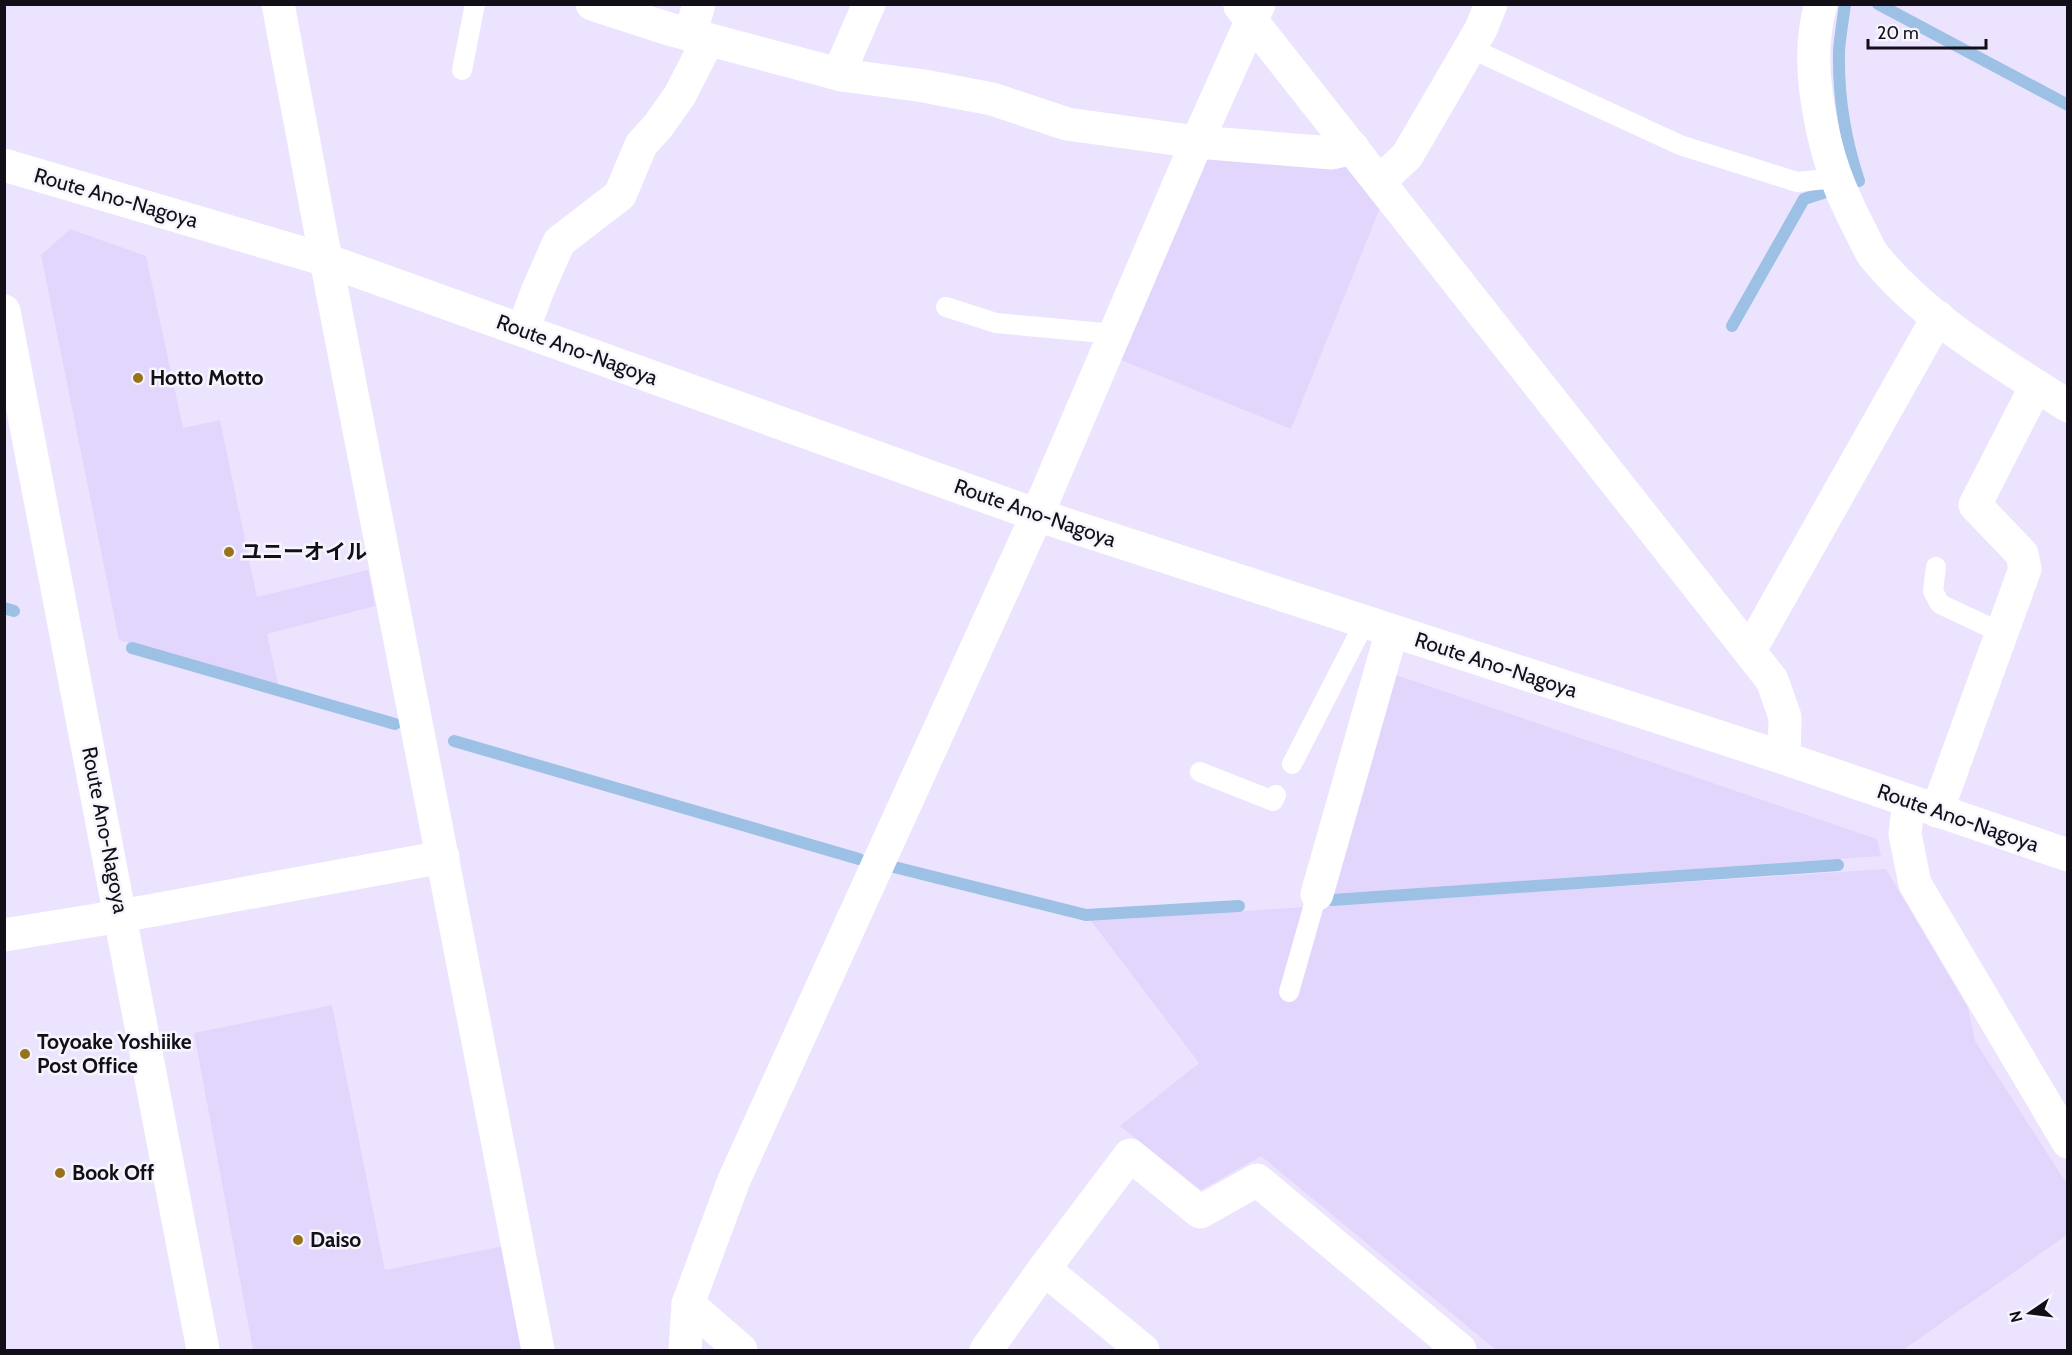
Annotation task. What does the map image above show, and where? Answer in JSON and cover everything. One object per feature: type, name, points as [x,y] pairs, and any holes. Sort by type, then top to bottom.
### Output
[{"type":"street","points":[[278,4],[538,1350]]},
{"type":"street","points":[[592,4],[699,26],[842,75],[924,86],[992,99],[1067,124],[1197,142],[1332,153],[1353,148]]},
{"type":"street","points":[[842,75],[842,66],[869,4]]},
{"type":"street","points":[[1380,181],[1407,156],[1481,29],[1491,4]]},
{"type":"street","points":[[1821,4],[1817,16],[1812,58],[1826,151],[1843,196],[1873,255],[1911,296],[1966,340],[2067,406]]},
{"type":"street","points":[[686,1350],[688,1304],[734,1180],[1036,514],[1197,142],[1250,9]]},
{"type":"street","points":[[1250,9],[1353,148],[1773,680],[1785,717],[1784,758]]},
{"type":"street","points":[[523,330],[559,242],[620,195],[641,145],[680,95],[699,26]]},
{"type":"street","name":"Route Ano-Nagoya","points":[[4,165],[326,260],[1036,514],[1784,758],[2067,855]]},
{"type":"street","name":"Route Ano-Nagoya","points":[[4,311],[122,916],[203,1350]]},
{"type":"street","points":[[1749,648],[1757,638],[1938,316]]},
{"type":"street","points":[[2036,386],[1975,505],[2022,554],[2025,569],[2002,633],[1923,806],[1905,834],[1915,884],[2067,1142]]},
{"type":"street","points":[[1317,894],[1378,626]]},
{"type":"street","points":[[4,935],[122,916],[443,857]]},
{"type":"street","points":[[986,1350],[1130,1155],[1200,1212],[1257,1180],[1460,1350]]},
{"type":"street","points":[[1044,1269],[1143,1350]]},
{"type":"street","points":[[688,1304],[741,1350]]},
{"type":"lane","points":[[462,70],[475,4]]},
{"type":"lane","points":[[1470,48],[1680,145],[1797,182],[1836,178]]},
{"type":"lane","points":[[946,306],[996,323],[1114,334]]},
{"type":"lane","points":[[1936,567],[1933,591],[1940,604],[2002,633]]},
{"type":"lane","points":[[1292,764],[1378,626]]},
{"type":"lane","points":[[1200,772],[1273,801],[1276,795]]},
{"type":"lane","points":[[1289,992],[1317,894]]},
{"type":"shaded area","points":[[1206,151],[1346,160],[1382,203],[1291,429],[1116,358]]},
{"type":"shaded area","points":[[70,229],[146,256],[183,428],[220,420],[257,597],[368,570],[375,606],[267,634],[278,684],[119,640],[41,255]]},
{"type":"shaded area","points":[[1396,675],[1877,839],[1881,856],[1331,894]]},
{"type":"shaded area","points":[[1886,869],[1968,1008],[1975,1041],[2067,1184],[2067,1235],[1903,1350],[1496,1350],[1261,1156],[1201,1190],[1120,1126],[1199,1063],[1091,921]]},
{"type":"shaded area","points":[[332,1005],[385,1270],[503,1246],[524,1350],[253,1350],[194,1033]]},
{"type":"waterway","points":[[1845,4],[1839,51],[1841,100],[1846,133],[1859,181]]},
{"type":"waterway","points":[[1878,4],[2068,105]]},
{"type":"waterway","points":[[1732,326],[1804,199],[1823,193]]},
{"type":"waterway","points":[[4,608],[14,611]]},
{"type":"waterway","points":[[132,648],[395,724]]},
{"type":"waterway","points":[[454,741],[859,859]]},
{"type":"waterway","points":[[1332,900],[1838,865]]},
{"type":"waterway","points":[[894,867],[1086,915],[1239,906]]},
{"type":"place","name":"Hotto Motto","points":[[138,378]]},
{"type":"place","name":"ユニーオイル","points":[[229,552]]},
{"type":"place","name":"Toyoake Yoshiike Post Office","points":[[25,1054]]},
{"type":"place","name":"Book Off","points":[[60,1173]]},
{"type":"place","name":"Daiso","points":[[298,1240]]}]
